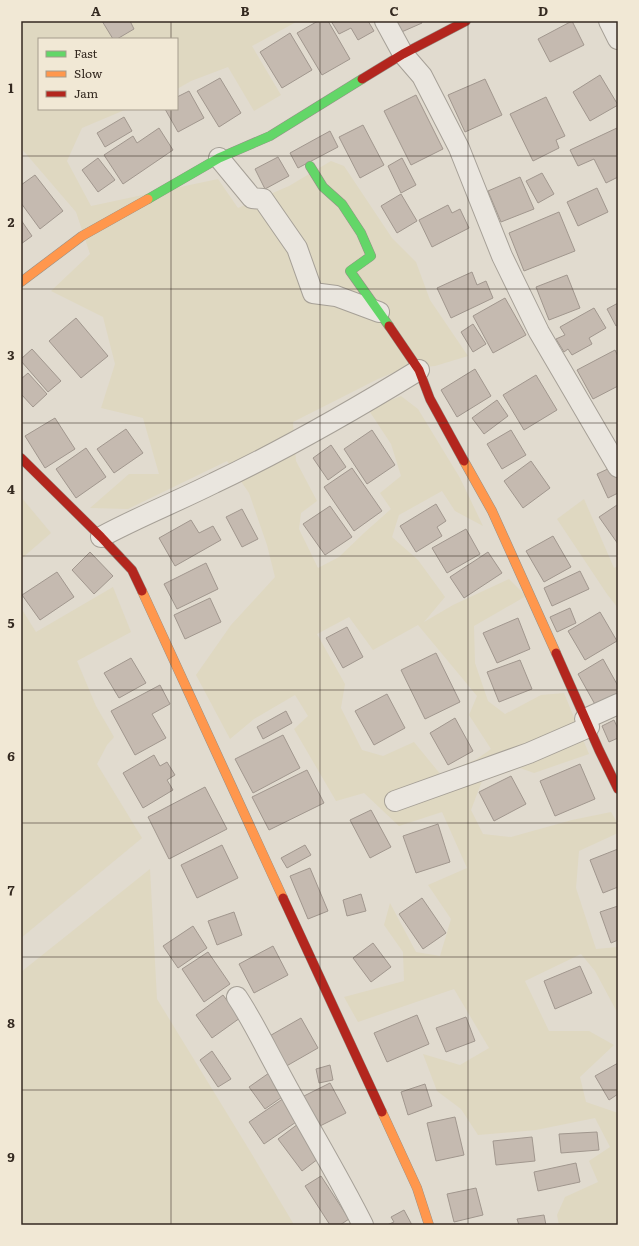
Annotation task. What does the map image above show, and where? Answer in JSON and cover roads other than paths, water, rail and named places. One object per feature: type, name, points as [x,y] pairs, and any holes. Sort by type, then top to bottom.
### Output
[{"type":"street","points":[[385,21],[403,54],[422,76],[459,148],[502,256],[539,332],[618,467]]},
{"type":"street","points":[[21,282],[82,236],[219,158],[270,136],[403,54],[466,21]]},
{"type":"street","points":[[609,21],[618,39]]},
{"type":"street","points":[[219,158],[252,198],[263,199],[297,248],[313,292],[336,296],[379,312]]},
{"type":"street","points":[[310,166],[323,187],[342,204],[361,233],[371,256],[350,271],[372,300],[419,370],[430,399],[492,511],[618,789]]},
{"type":"street","points":[[101,537],[274,454],[346,415],[419,370]]},
{"type":"street","points":[[21,458],[101,537],[132,570],[417,1188],[429,1225]]},
{"type":"street","points":[[394,801],[529,753],[587,723],[618,704]]},
{"type":"street","points":[[237,997],[254,1023],[278,1072],[341,1181],[363,1225]]}]
